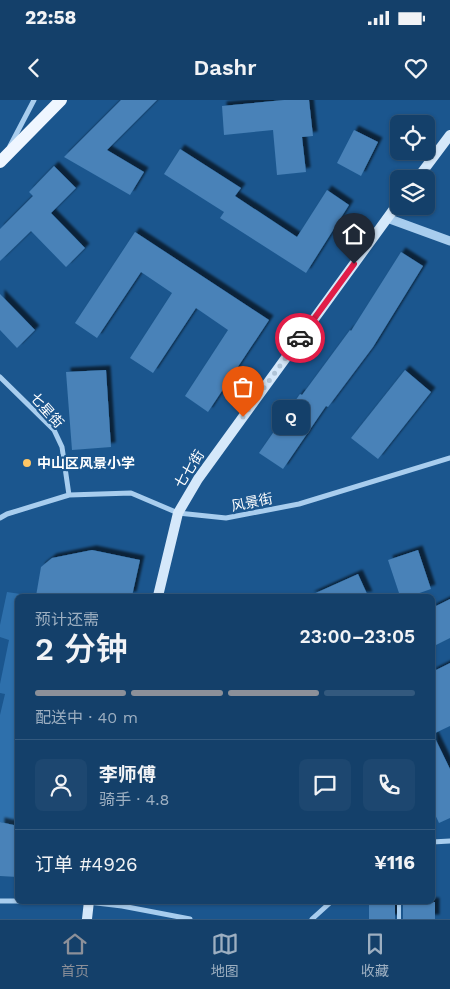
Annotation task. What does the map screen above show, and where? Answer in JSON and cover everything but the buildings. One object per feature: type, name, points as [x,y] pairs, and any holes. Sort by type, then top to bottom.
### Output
[{"type":"main road","points":[[1,161],[61,100]]},
{"type":"main road","points":[[424,170],[450,135]]},
{"type":"main road","name":"七七街","points":[[158,594],[178,513],[198,479],[390,214]]},
{"type":"main road","points":[[87,919],[89,904]]},
{"type":"street","points":[[1,161],[34,100]]},
{"type":"street","points":[[387,218],[450,240]]},
{"type":"street","name":"七星街","points":[[0,377],[54,430],[62,446],[68,495]]},
{"type":"street","name":"风景街","points":[[0,518],[7,514],[68,495],[131,493],[178,513],[226,518],[299,504],[450,458]]},
{"type":"street","points":[[435,842],[450,841]]},
{"type":"street","points":[[0,901],[15,901]]},
{"type":"street","points":[[106,904],[190,919]]},
{"type":"street","points":[[312,919],[329,904]]},
{"type":"lane","points":[[399,904],[399,919]]},
{"type":"shaded area","points":[[7,592],[20,594],[15,594],[15,826],[0,822],[0,715],[5,694],[0,693],[0,684],[9,640],[0,637],[0,625]]},
{"type":"way so far","points":[[243,417],[300,338]]},
{"type":"place","name":"Q","points":[[243,417]]},
{"type":"place","name":"中山区风景小学","points":[[27,463]]},
{"type":"route","points":[[300,338],[354,264]]}]
